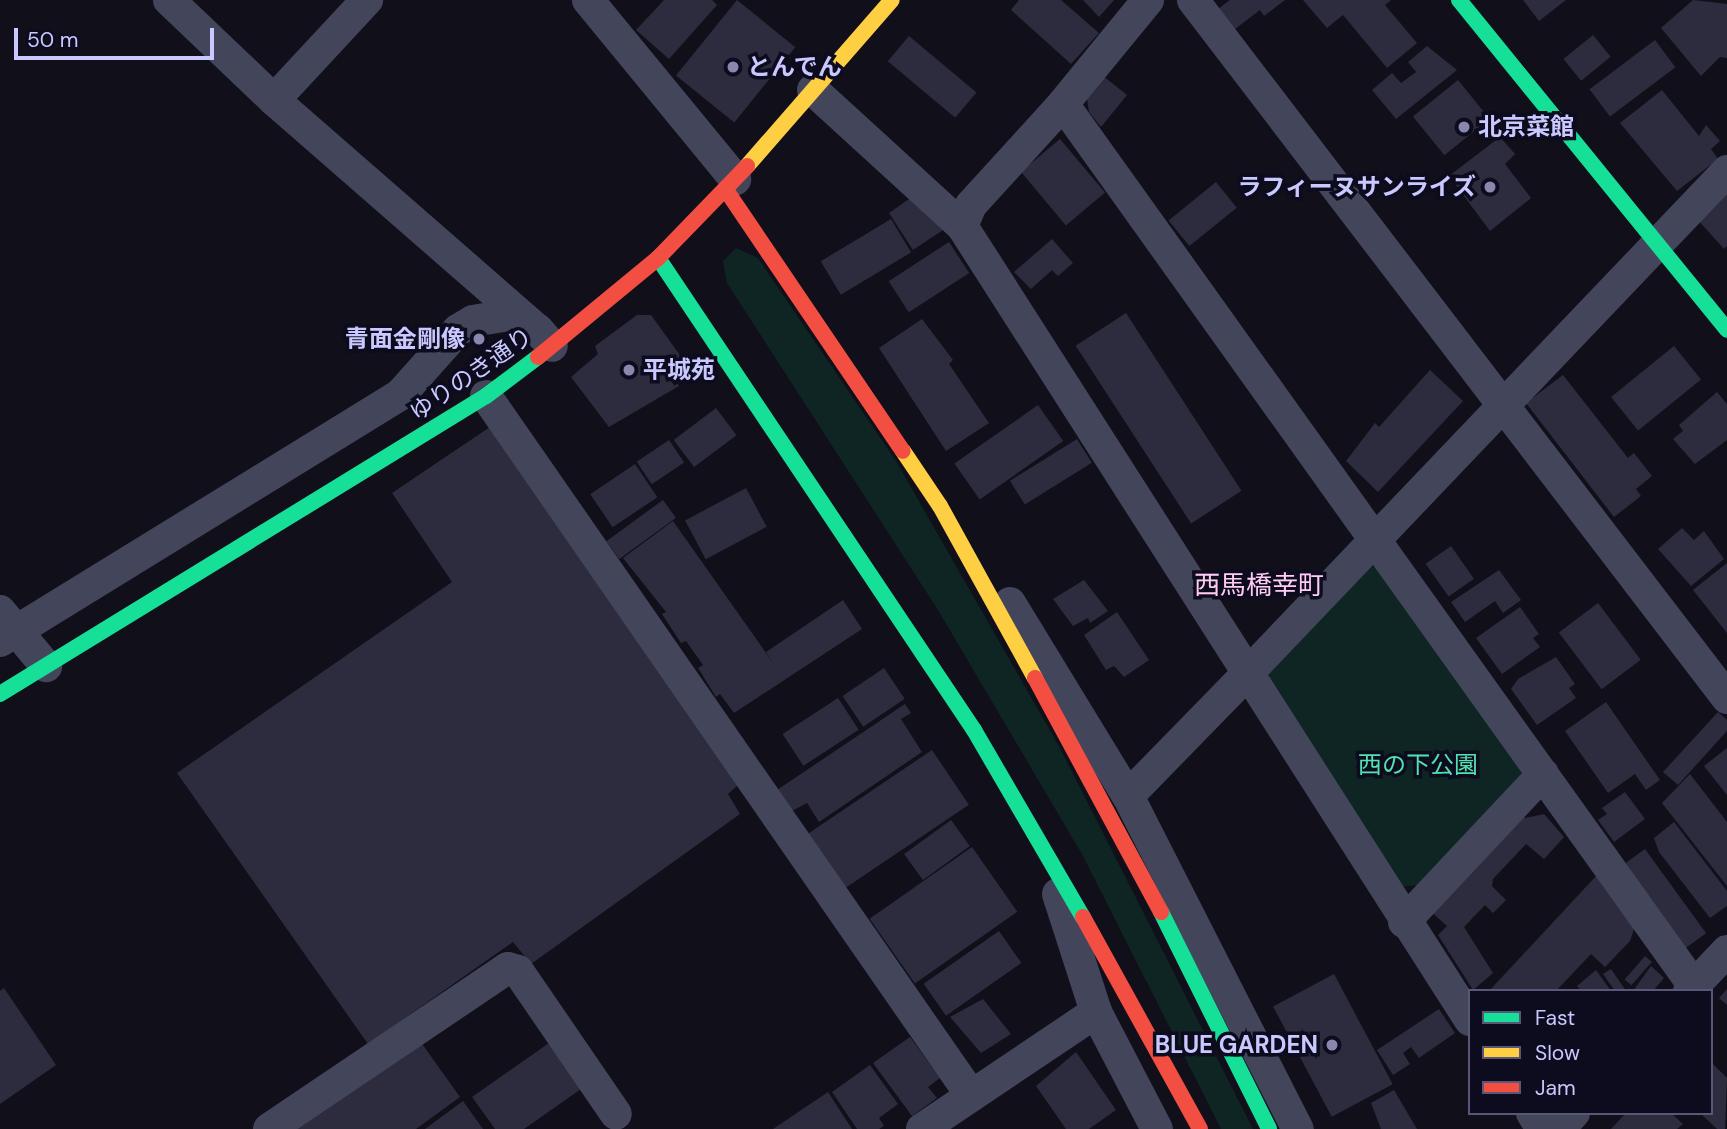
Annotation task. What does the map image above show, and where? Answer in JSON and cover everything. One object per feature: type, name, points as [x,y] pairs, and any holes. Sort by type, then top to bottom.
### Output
[{"type":"street","points":[[169,0],[274,100],[515,314],[538,330],[552,346]]},
{"type":"street","points":[[274,100],[366,0]]},
{"type":"street","points":[[588,0],[731,184],[940,506],[1037,640],[1128,796],[1298,1129]]},
{"type":"street","name":"ゆりのき通り","points":[[0,694],[486,396],[552,346],[658,258],[731,184],[892,0]]},
{"type":"street","points":[[962,226],[971,205],[1063,104],[1148,0]]},
{"type":"street","points":[[1193,0],[1727,698]]},
{"type":"street","points":[[1459,0],[1727,330]]},
{"type":"street","points":[[813,90],[962,226],[1404,922],[1468,1017]]},
{"type":"street","points":[[1063,104],[1543,774],[1691,988],[1727,951]]},
{"type":"street","points":[[1128,796],[1727,170]]},
{"type":"street","points":[[658,258],[966,719],[1040,839],[1200,1129]]},
{"type":"street","points":[[46,666],[6,628],[400,395],[458,330],[473,321],[515,314]]},
{"type":"street","points":[[486,396],[971,1095]]},
{"type":"street","points":[[940,506],[1085,765],[1269,1129]]},
{"type":"street","points":[[1404,922],[1543,774]]},
{"type":"street","points":[[1040,839],[1096,1012],[1157,1129]]},
{"type":"street","points":[[269,1129],[508,968],[518,971],[612,1124]]},
{"type":"street","points":[[922,1129],[1096,1012]]},
{"type":"street","points":[[1559,1129],[1572,1115]]},
{"type":"green space","points":[[736,248],[758,258],[896,461],[1060,748],[1253,1129],[1221,1129],[1083,856],[938,610],[727,283],[723,261]]},
{"type":"green space","name":"西の下公園","points":[[1374,566],[1383,572],[1521,767],[1521,778],[1422,885],[1396,887],[1271,688],[1268,666],[1362,570]]},
{"type":"building","points":[[664,0],[712,0],[717,5],[669,59],[636,30]]},
{"type":"building","points":[[737,0],[795,47],[734,123],[676,75]]},
{"type":"building","points":[[1019,0],[1061,0],[1099,33],[1071,64],[1011,10]]},
{"type":"building","points":[[1083,0],[1114,0],[1099,17]]},
{"type":"building","points":[[1230,0],[1285,0],[1264,16],[1260,10],[1235,29],[1218,9]]},
{"type":"building","points":[[1303,0],[1391,0],[1385,5],[1417,43],[1387,68],[1343,15],[1327,28]]},
{"type":"building","points":[[1523,0],[1566,0],[1539,21]]},
{"type":"building","points":[[1693,0],[1727,4],[1727,58],[1720,57],[1701,76],[1661,28]]},
{"type":"building","points":[[1593,35],[1611,57],[1581,81],[1563,59]]},
{"type":"building","points":[[909,36],[976,93],[955,118],[888,61]]},
{"type":"building","points":[[1655,40],[1675,67],[1610,117],[1590,89]]},
{"type":"building","points":[[1427,46],[1457,70],[1396,119],[1372,90],[1392,73],[1401,83],[1416,72],[1408,62]]},
{"type":"building","points":[[1103,76],[1127,95],[1101,127],[1089,112],[1087,99]]},
{"type":"building","points":[[1458,80],[1489,119],[1444,155],[1413,117]]},
{"type":"building","points":[[1662,90],[1699,136],[1706,125],[1720,141],[1711,149],[1718,159],[1677,191],[1620,123]]},
{"type":"building","name":"ラフィーヌサンライズ","points":[[1500,137],[1515,154],[1505,164],[1531,198],[1490,231],[1449,176]]},
{"type":"building","points":[[1060,139],[1105,193],[1066,225],[1021,172]]},
{"type":"building","points":[[1216,182],[1237,208],[1189,246],[1169,220]]},
{"type":"building","points":[[1727,188],[1727,246],[1724,249],[1697,219]]},
{"type":"building","points":[[912,197],[943,230],[913,250],[889,213]]},
{"type":"building","points":[[891,219],[911,252],[841,295],[821,261]]},
{"type":"building","points":[[1052,239],[1073,263],[1058,276],[1052,270],[1031,289],[1014,272]]},
{"type":"building","points":[[949,242],[969,273],[909,312],[889,281]]},
{"type":"building","points":[[1126,313],[1241,491],[1191,523],[1076,346]]},
{"type":"building","points":[[637,315],[651,315],[685,362],[670,372],[679,386],[609,427],[571,377],[598,354],[595,346]]},
{"type":"building","points":[[922,319],[953,360],[949,364],[989,423],[946,451],[879,348]]},
{"type":"building","points":[[1674,346],[1701,379],[1638,430],[1611,397]]},
{"type":"building","points":[[1430,370],[1463,401],[1378,492],[1346,461],[1375,423],[1379,427]]},
{"type":"building","points":[[1563,375],[1628,458],[1634,453],[1652,476],[1636,489],[1641,496],[1614,517],[1526,403]]},
{"type":"building","points":[[1717,392],[1727,404],[1727,440],[1695,464],[1673,439],[1683,431],[1679,425]]},
{"type":"building","points":[[1038,405],[1063,441],[980,500],[954,464]]},
{"type":"building","points":[[716,408],[736,435],[694,467],[674,440]]},
{"type":"building","points":[[490,427],[738,785],[728,794],[740,814],[531,964],[513,942],[368,1044],[177,773],[452,582],[392,493]]},
{"type":"building","points":[[1077,439],[1092,463],[1025,505],[1010,481]]},
{"type":"building","points":[[669,440],[684,462],[652,484],[637,462]]},
{"type":"building","points":[[635,464],[657,497],[613,527],[590,494]]},
{"type":"building","points":[[746,488],[767,527],[706,559],[685,520]]},
{"type":"building","points":[[663,500],[676,518],[619,559],[606,541]]},
{"type":"building","points":[[673,521],[776,667],[766,652],[843,600],[862,629],[734,713],[720,694],[716,697],[698,668],[703,665],[686,641],[681,643],[662,614],[666,612],[623,558]]},
{"type":"building","points":[[1682,528],[1694,540],[1704,531],[1724,559],[1691,586],[1658,549]]},
{"type":"building","points":[[1451,546],[1474,579],[1449,597],[1426,564]]},
{"type":"building","points":[[1727,563],[1727,633],[1693,590]]},
{"type":"building","points":[[1499,570],[1521,600],[1503,613],[1495,601],[1465,622],[1451,602]]},
{"type":"building","points":[[1084,580],[1108,611],[1090,623],[1088,618],[1073,626],[1053,599]]},
{"type":"building","points":[[1598,603],[1641,660],[1602,689],[1559,632]]},
{"type":"building","points":[[1520,607],[1539,634],[1533,638],[1540,647],[1502,674],[1476,638]]},
{"type":"building","points":[[1117,612],[1149,660],[1124,677],[1114,666],[1106,670],[1084,635]]},
{"type":"building","points":[[1556,657],[1575,684],[1569,688],[1576,698],[1537,725],[1511,689],[1518,679]]},
{"type":"building","points":[[884,668],[905,699],[863,727],[843,696]]},
{"type":"building","points":[[838,698],[859,730],[803,766],[783,734]]},
{"type":"building","points":[[1606,702],[1660,780],[1646,790],[1635,774],[1608,793],[1565,731]]},
{"type":"building","points":[[905,704],[911,713],[901,719],[922,752],[819,822],[807,803],[790,812],[777,790]]},
{"type":"building","points":[[1718,712],[1727,720],[1727,731],[1678,785],[1663,772]]},
{"type":"building","points":[[1727,748],[1727,795],[1704,766]]},
{"type":"building","points":[[932,750],[969,805],[845,889],[808,834]]},
{"type":"building","points":[[1690,774],[1727,822],[1727,886],[1662,803]]},
{"type":"building","points":[[1625,792],[1645,819],[1614,842],[1598,820],[1607,814],[1602,808]]},
{"type":"building","points":[[1520,813],[1525,818],[1544,814],[1564,837],[1544,859],[1526,844],[1493,879],[1492,886],[1506,900],[1493,913],[1485,905],[1464,927],[1493,973],[1474,989],[1438,935],[1447,926],[1429,910]]},
{"type":"building","points":[[951,820],[970,846],[923,880],[904,854]]},
{"type":"building","points":[[1674,822],[1727,891],[1727,906],[1710,918],[1659,852],[1654,838]]},
{"type":"building","points":[[972,847],[1017,912],[915,983],[870,919]]},
{"type":"building","points":[[1645,849],[1706,933],[1685,948],[1624,864]]},
{"type":"building","points":[[1597,875],[1634,929],[1630,941],[1605,967],[1591,954],[1558,989],[1491,989]]},
{"type":"building","points":[[999,931],[1021,963],[946,1016],[924,984]]},
{"type":"building","points":[[1645,956],[1652,962],[1631,985],[1625,979]]},
{"type":"building","points":[[1651,966],[1664,978],[1655,989],[1634,989]]},
{"type":"building","points":[[1611,969],[1625,989],[1614,989],[1603,974]]},
{"type":"building","points":[[1596,970],[1610,989],[1579,989],[1577,986]]},
{"type":"building","name":"BLUE GARDEN","points":[[1334,974],[1393,1084],[1332,1117],[1273,1006]]},
{"type":"building","points":[[4,988],[56,1065],[0,1104],[0,991]]},
{"type":"building","points":[[1727,989],[1727,1005],[1719,998]]},
{"type":"building","points":[[983,999],[1011,1034],[981,1053],[950,1017]]},
{"type":"building","points":[[1439,1009],[1455,1033],[1419,1058],[1411,1047],[1403,1053],[1410,1064],[1393,1075],[1377,1050]]},
{"type":"building","points":[[910,1037],[940,1078],[928,1087],[937,1098],[912,1116],[873,1063]]},
{"type":"building","points":[[420,1041],[460,1097],[416,1129],[295,1129]]},
{"type":"building","points":[[549,1043],[581,1089],[524,1129],[495,1129],[472,1097]]},
{"type":"building","points":[[1076,1052],[1116,1110],[1089,1129],[1066,1129],[1036,1086]]},
{"type":"building","points":[[1713,1064],[1727,1078],[1725,1129],[1717,1129],[1702,1115],[1713,1115]]},
{"type":"building","points":[[870,1065],[898,1104],[879,1118],[884,1126],[879,1129],[857,1129],[832,1092]]},
{"type":"building","points":[[1394,1090],[1417,1129],[1381,1129],[1371,1103]]},
{"type":"building","points":[[828,1092],[852,1129],[773,1129]]},
{"type":"building","points":[[463,1101],[483,1129],[425,1129]]},
{"type":"building","points":[[1624,1115],[1673,1115],[1683,1124],[1677,1129],[1611,1129]]},
{"type":"traffic: fast","points":[[1459,0],[1727,330]]},
{"type":"traffic: fast","points":[[658,258],[974,730],[1083,917]]},
{"type":"traffic: fast","points":[[0,694],[486,396],[538,357]]},
{"type":"traffic: fast","points":[[1161,912],[1269,1129]]},
{"type":"traffic: slow","points":[[747,166],[892,0]]},
{"type":"traffic: slow","points":[[903,451],[940,506],[1035,678]]},
{"type":"traffic: jam","points":[[538,357],[658,258],[747,166]]},
{"type":"traffic: jam","points":[[726,190],[903,451]]},
{"type":"traffic: jam","points":[[1035,678],[1161,912]]},
{"type":"traffic: jam","points":[[1083,917],[1200,1129]]},
{"type":"place","name":"とんでん","points":[[733,67]]},
{"type":"place","name":"北京菜館","points":[[1464,127]]},
{"type":"place","name":"ラフィーヌサンライズ","points":[[1490,187]]},
{"type":"place","name":"青面金剛像","points":[[479,339]]},
{"type":"place","name":"平城苑","points":[[629,370]]},
{"type":"place","name":"BLUE GARDEN","points":[[1332,1045]]},
{"type":"district","name":"西馬橋幸町","points":[[1259,586]]}]
